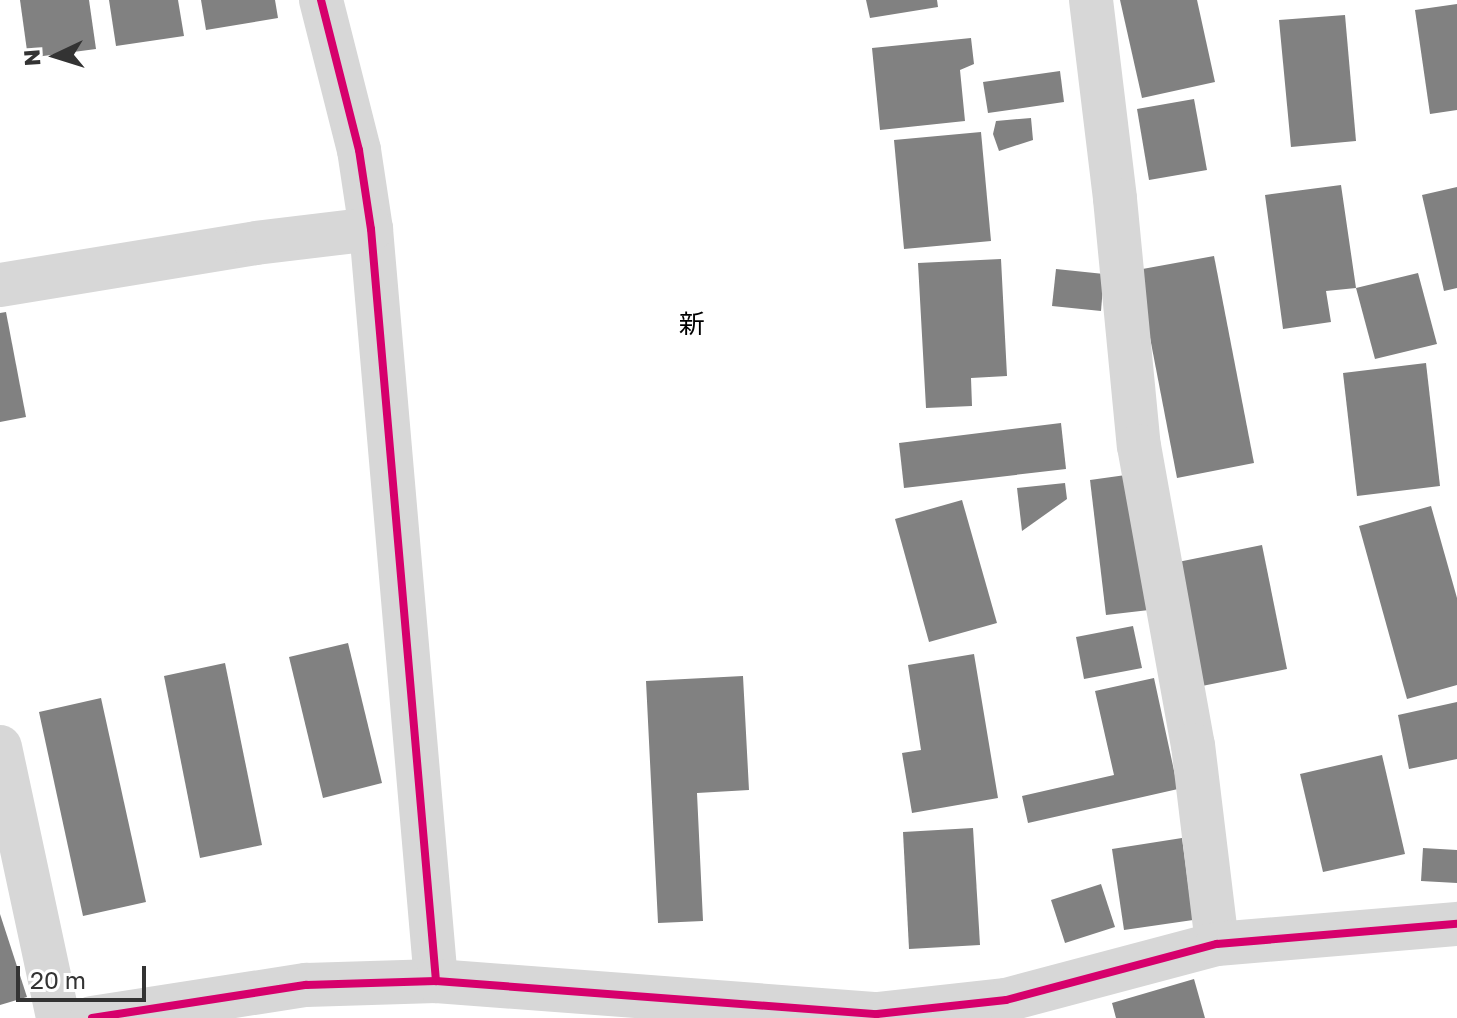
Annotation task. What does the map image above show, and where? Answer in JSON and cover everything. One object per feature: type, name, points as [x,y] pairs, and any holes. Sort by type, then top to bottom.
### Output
[{"type":"street","points":[[321,0],[359,150],[371,229],[436,981]]},
{"type":"street","points":[[1091,0],[1115,199],[1139,446],[1193,745],[1217,944]]},
{"type":"street","points":[[0,285],[256,243],[371,229]]},
{"type":"street","points":[[0,747],[58,1018]]},
{"type":"street","points":[[92,1018],[260,1004],[436,981],[650,1006],[878,1016],[1006,1000],[1217,944],[1457,924]]},
{"type":"building","points":[[20,0],[89,0],[96,49],[28,58]]},
{"type":"building","points":[[109,0],[178,0],[184,36],[116,46]]},
{"type":"building","points":[[201,0],[275,0],[278,18],[206,30]]},
{"type":"building","points":[[866,0],[937,0],[938,7],[870,18]]},
{"type":"building","points":[[1120,0],[1197,0],[1215,82],[1142,98]]},
{"type":"building","points":[[1457,4],[1457,110],[1430,114],[1415,10]]},
{"type":"building","points":[[1345,15],[1356,141],[1291,147],[1279,20]]},
{"type":"building","points":[[971,38],[974,64],[960,70],[965,121],[880,130],[872,48]]},
{"type":"building","points":[[1060,71],[1064,102],[988,113],[983,82]]},
{"type":"building","points":[[1194,99],[1207,170],[1149,180],[1137,109]]},
{"type":"building","points":[[1031,118],[1033,140],[999,151],[993,134],[996,121]]},
{"type":"building","points":[[981,132],[991,241],[904,249],[894,140]]},
{"type":"building","points":[[1341,185],[1356,288],[1326,291],[1331,322],[1283,329],[1265,195]]},
{"type":"building","points":[[1457,187],[1457,288],[1444,291],[1422,195]]},
{"type":"building","points":[[1214,256],[1254,463],[1177,478],[1137,270]]},
{"type":"building","points":[[1001,259],[1007,376],[971,378],[972,406],[926,408],[918,263]]},
{"type":"building","points":[[1056,269],[1104,274],[1101,311],[1052,306]]},
{"type":"building","points":[[1418,273],[1437,344],[1375,359],[1356,288]]},
{"type":"building","points":[[6,312],[26,417],[0,422],[0,313]]},
{"type":"building","points":[[1426,363],[1440,486],[1357,496],[1343,373]]},
{"type":"building","points":[[1061,423],[1066,469],[904,488],[899,443]]},
{"type":"building","points":[[1133,474],[1149,610],[1106,615],[1090,480]]},
{"type":"building","points":[[1065,483],[1067,499],[1022,531],[1017,488]]},
{"type":"building","points":[[962,500],[997,623],[929,642],[895,519]]},
{"type":"building","points":[[1431,506],[1457,598],[1457,685],[1407,699],[1359,526]]},
{"type":"building","points":[[1262,545],[1287,669],[1202,686],[1178,562]]},
{"type":"building","points":[[1133,626],[1142,668],[1084,679],[1076,637]]},
{"type":"building","points":[[348,643],[382,783],[323,798],[289,657]]},
{"type":"building","points":[[974,654],[998,798],[912,813],[902,753],[921,750],[908,665]]},
{"type":"building","points":[[225,663],[262,845],[200,858],[164,676]]},
{"type":"building","points":[[743,676],[749,790],[697,793],[703,921],[658,923],[646,681]]},
{"type":"building","points":[[1154,678],[1178,789],[1028,823],[1022,796],[1114,775],[1095,691]]},
{"type":"building","points":[[101,698],[146,902],[83,916],[39,712]]},
{"type":"building","points":[[1457,702],[1457,759],[1409,769],[1398,715]]},
{"type":"building","points":[[1382,755],[1405,854],[1323,872],[1300,774]]},
{"type":"building","points":[[973,828],[980,945],[909,949],[903,832]]},
{"type":"building","points":[[1182,838],[1193,920],[1124,930],[1112,849]]},
{"type":"building","points":[[1423,848],[1457,850],[1457,883],[1421,881]]},
{"type":"building","points":[[1101,884],[1115,927],[1065,943],[1051,900]]},
{"type":"building","points":[[0,914],[27,997],[0,1005]]},
{"type":"building","points":[[1194,979],[1205,1018],[1116,1018],[1112,1003]]},
{"type":"cycle path","points":[[321,0],[359,150],[371,229],[436,981]]},
{"type":"cycle path","points":[[92,1018],[306,985],[436,981],[877,1014],[1006,1000],[1217,944],[1457,924]]},
{"type":"district","name":"新","points":[[692,324]]}]
